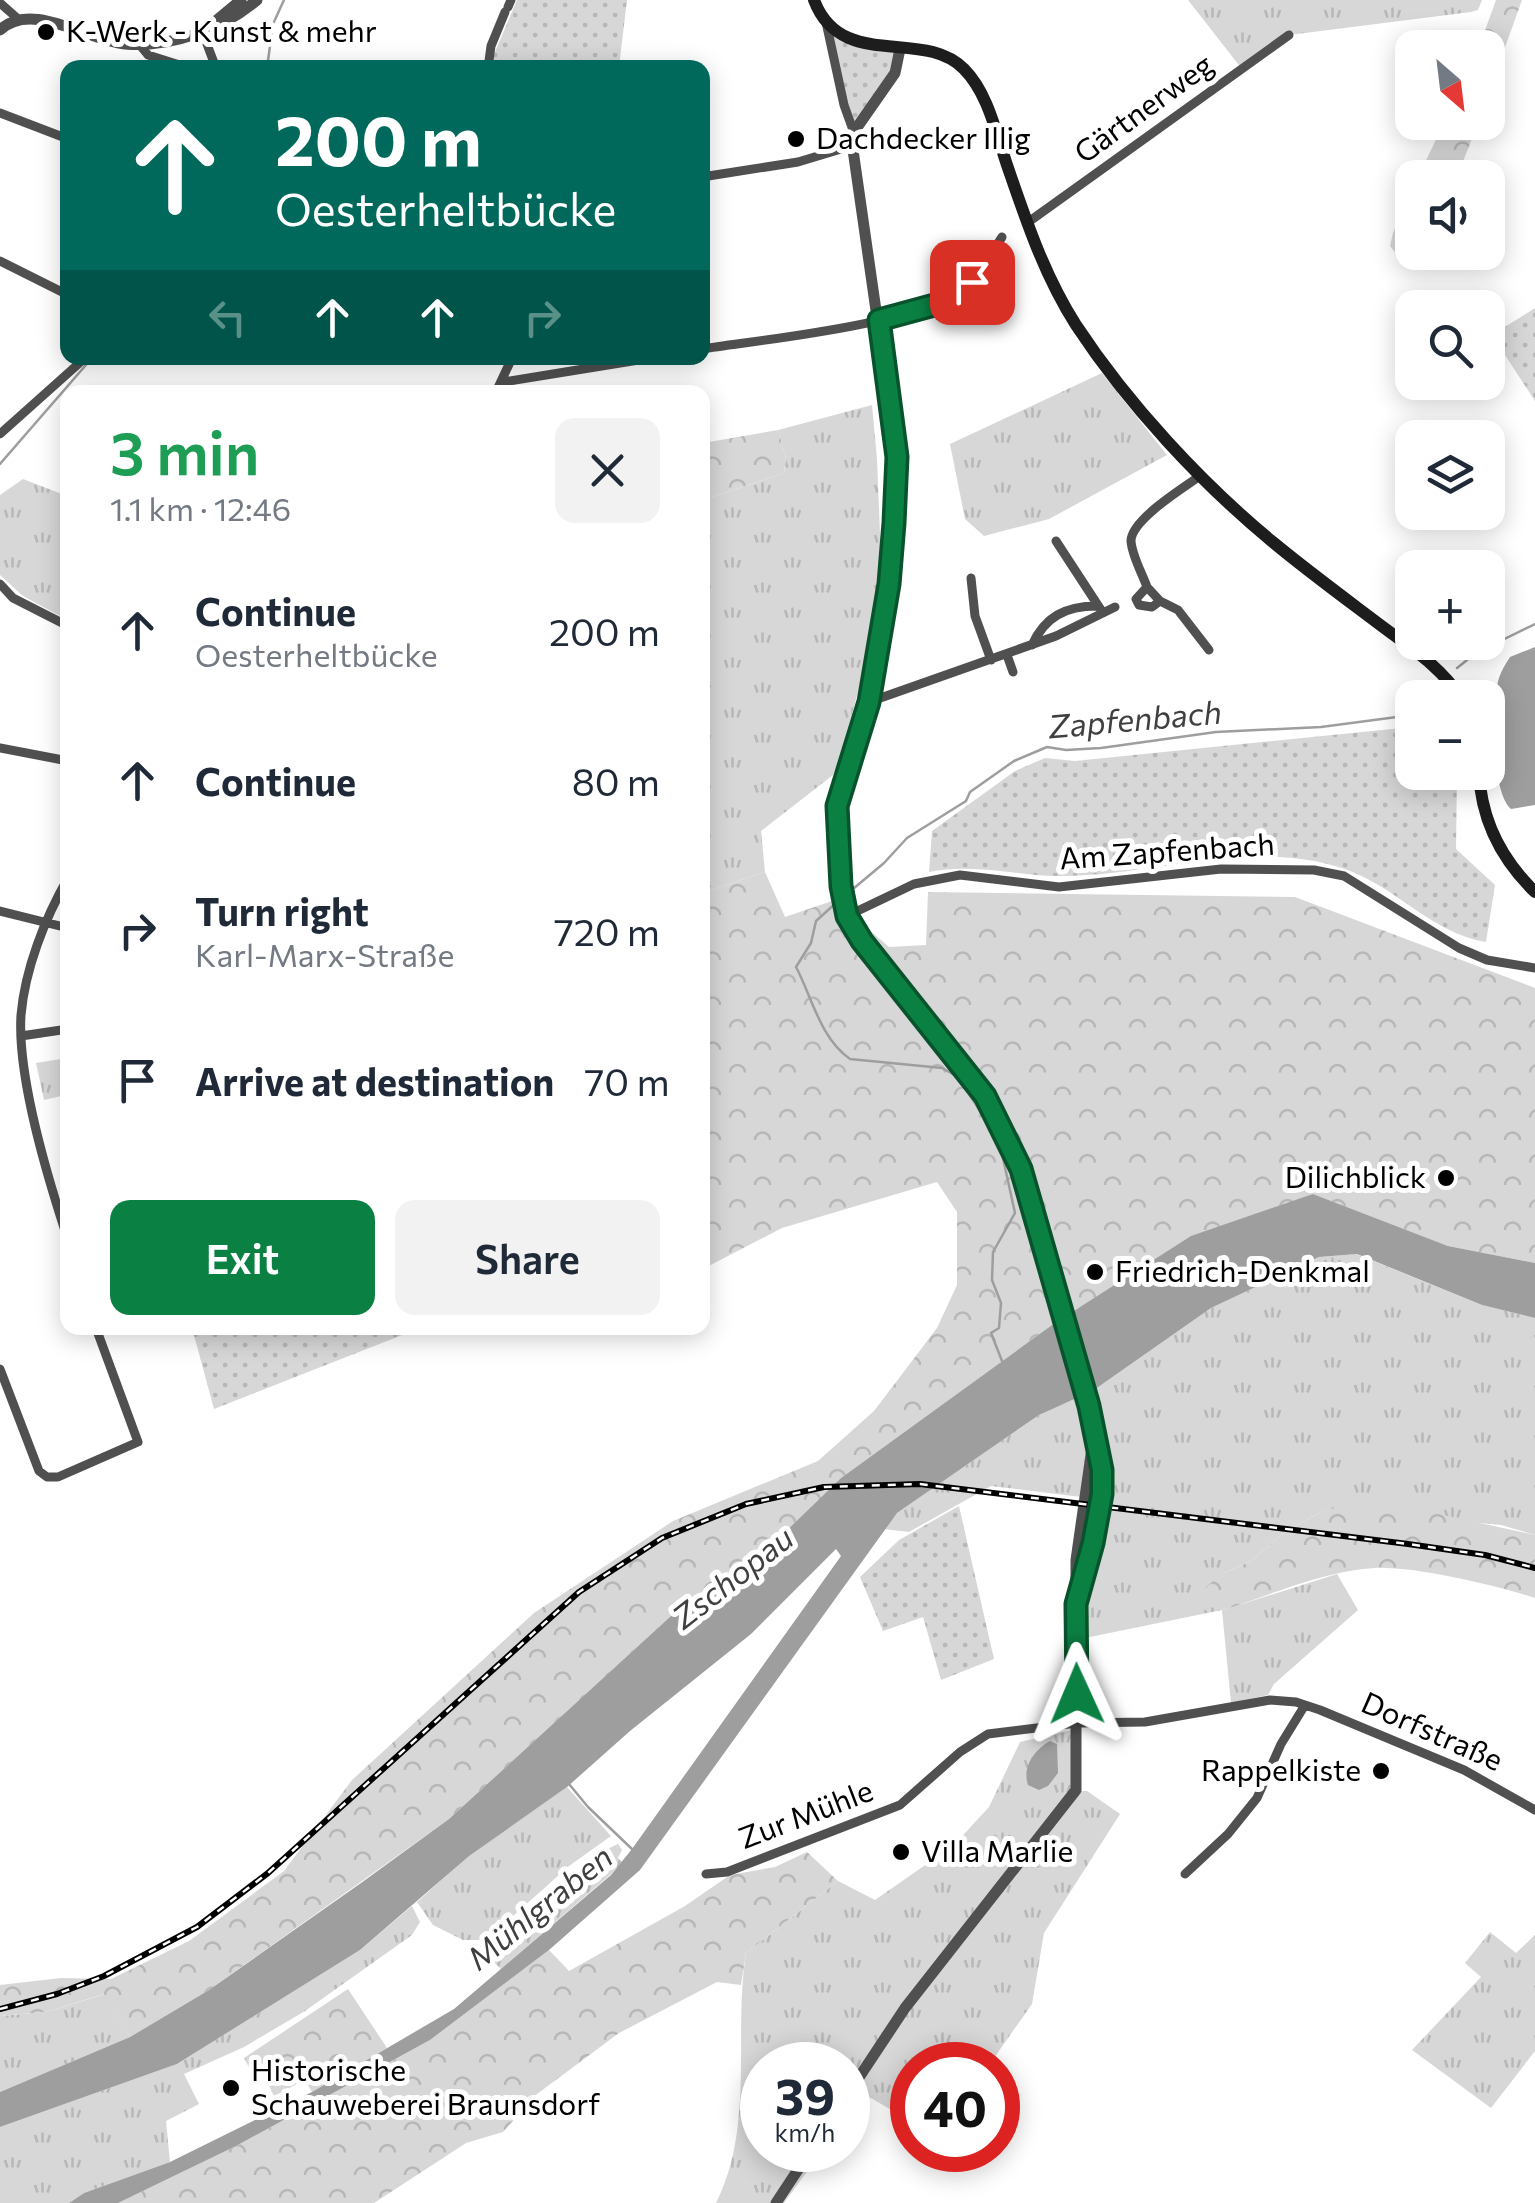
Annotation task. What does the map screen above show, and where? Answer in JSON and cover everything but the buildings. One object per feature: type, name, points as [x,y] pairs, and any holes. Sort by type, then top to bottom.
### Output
[{"type":"main road","points":[[814,0],[826,22],[856,40],[947,56],[972,78],[1055,289],[1080,330],[1200,476],[1273,542],[1432,664],[1446,680]]},
{"type":"main road","points":[[1482,790],[1486,820],[1495,840],[1535,892]]},
{"type":"street","points":[[202,31],[241,0]]},
{"type":"street","points":[[0,30],[17,18],[38,16],[82,33],[122,44],[139,44],[202,31],[234,18],[257,0]]},
{"type":"street","points":[[0,3],[17,18]]},
{"type":"street","points":[[489,60],[508,6]]},
{"type":"street","points":[[826,22],[853,130]]},
{"type":"street","points":[[202,31],[213,60]]},
{"type":"street","name":"Gärtnerweg","points":[[1028,223],[1289,35]]},
{"type":"street","points":[[139,44],[148,54],[166,60]]},
{"type":"street","points":[[870,2062],[927,1980],[1072,1797],[1077,1785],[1076,1560],[1094,1428],[1021,1169],[996,1113],[952,1051],[875,962],[846,912],[841,886],[837,806],[869,702],[889,584],[897,457],[850,146],[853,130],[894,72],[900,49]]},
{"type":"street","points":[[0,113],[60,137]]},
{"type":"street","points":[[710,176],[798,162],[850,146]]},
{"type":"street","points":[[710,348],[879,320],[938,304],[972,282],[1002,237]]},
{"type":"street","points":[[0,260],[60,290]]},
{"type":"street","points":[[0,434],[77,365]]},
{"type":"street","points":[[501,385],[509,365]]},
{"type":"street","points":[[503,382],[608,365]]},
{"type":"street","points":[[1200,476],[1140,522],[1131,535],[1147,587],[1160,601],[1178,610],[1209,650]]},
{"type":"street","points":[[1056,540],[1100,610]]},
{"type":"street","points":[[971,578],[976,616],[991,660]]},
{"type":"street","points":[[0,584],[14,598],[60,622]]},
{"type":"street","points":[[1147,587],[1136,598],[1139,605],[1152,607],[1160,601]]},
{"type":"street","points":[[1031,646],[1048,619],[1072,609],[1115,607]]},
{"type":"street","points":[[869,702],[1031,646],[1100,610]]},
{"type":"street","points":[[1007,655],[1013,672]]},
{"type":"street","points":[[0,748],[60,759]]},
{"type":"street","name":"Am Zapfenbach","points":[[846,912],[914,884],[960,876],[1060,886],[1221,869],[1314,870],[1344,876],[1428,931],[1487,960],[1535,968]]},
{"type":"street","points":[[60,894],[46,923],[26,986],[21,1036],[28,1085],[60,1198]]},
{"type":"street","points":[[0,911],[60,926]]},
{"type":"street","points":[[21,1036],[60,1030]]},
{"type":"street","points":[[0,1369],[40,1471],[47,1477],[58,1477],[138,1442],[99,1335]]},
{"type":"street","name":"Dorfstraße","points":[[1077,1723],[1145,1722],[1270,1700],[1306,1705],[1464,1770],[1535,1810]]},
{"type":"street","points":[[1186,1874],[1257,1798],[1281,1744],[1306,1705]]},
{"type":"street","name":"Zur Mühle","points":[[706,1874],[728,1872],[900,1805],[960,1752],[988,1734],[1077,1723]]},
{"type":"street","points":[[776,2203],[796,2172]]},
{"type":"green space","points":[[517,0],[627,0],[620,60],[492,59]]},
{"type":"green space","points":[[1188,0],[1482,0],[1478,10],[1471,12],[1289,35],[1242,69]]},
{"type":"green space","points":[[1496,0],[1522,0],[1505,48],[1505,30],[1485,30]]},
{"type":"green space","points":[[826,22],[835,30],[900,49],[900,58],[853,130]]},
{"type":"green space","points":[[1436,140],[1471,140],[1464,160],[1426,160]]},
{"type":"green space","points":[[1395,228],[1395,252],[1390,246]]},
{"type":"green space","points":[[1535,308],[1535,401],[1505,355],[1505,327]]},
{"type":"green space","points":[[1102,373],[1167,455],[1049,519],[984,536],[965,519],[950,444]]},
{"type":"green space","points":[[872,405],[882,583],[869,654],[833,775],[761,831],[765,872],[710,891],[710,498],[784,473],[786,458],[778,430]]},
{"type":"green space","points":[[778,430],[786,458],[784,473],[710,498],[710,442]]},
{"type":"green space","points":[[23,479],[60,493],[60,616],[23,596],[0,575],[0,495]]},
{"type":"green space","points":[[1395,729],[1395,790],[1457,790],[1456,849],[1495,885],[1486,942],[1431,920],[1364,877],[1310,860],[1238,857],[1094,875],[978,869],[929,872],[932,831],[1015,771],[1045,758],[1075,761]]},
{"type":"green space","points":[[765,872],[785,917],[835,900],[889,947],[926,945],[928,892],[1295,897],[1535,988],[1535,1263],[1448,1246],[1313,1194],[1071,1312],[841,1478],[781,1536],[671,1616],[449,1819],[209,1990],[130,2037],[104,1994],[46,2012],[0,2016],[0,1985],[61,1978],[111,1979],[189,1941],[284,1871],[352,1780],[534,1613],[673,1521],[818,1461],[874,1411],[937,1328],[957,1285],[957,1212],[937,1182],[782,1228],[710,1265],[710,891]]},
{"type":"green space","points":[[60,1059],[60,1096],[44,1100],[36,1063]]},
{"type":"green space","points":[[1356,1254],[1482,1305],[1535,1318],[1535,1535],[1501,1525],[1327,1509],[1286,1531],[1251,1561],[1222,1574],[1223,1610],[1337,1574],[1358,1610],[1274,1684],[1268,1695],[1231,1703],[1222,1610],[1080,1639],[1084,1593],[1106,1483],[1094,1390],[1211,1308],[1319,1257]]},
{"type":"green space","points":[[194,1335],[402,1335],[214,1409]]},
{"type":"green space","points":[[1076,1397],[1086,1434],[1081,1497],[991,1486],[909,1532],[883,1529],[897,1513],[1039,1415]]},
{"type":"green space","points":[[1397,1505],[1535,1535],[1535,1598],[1455,1577],[1391,1568],[1336,1574],[1223,1610],[1217,1608],[1206,1587],[1222,1574],[1251,1561],[1286,1531],[1327,1509]]},
{"type":"green space","points":[[959,1506],[994,1659],[941,1680],[923,1617],[883,1631],[860,1577],[899,1540]]},
{"type":"green space","points":[[1072,1730],[1074,1775],[1070,1791],[1087,1791],[1120,1814],[1044,1933],[1032,2004],[1005,2042],[890,2042],[890,2109],[870,2098],[870,2042],[741,2042],[746,1953],[838,1881],[875,1900],[954,1845],[989,1807],[1020,1742]]},
{"type":"green space","points":[[567,1787],[611,1836],[479,1940],[463,1940],[433,1925],[417,1902],[469,1855]]},
{"type":"green space","points":[[618,1844],[622,1850],[618,1858],[622,1862],[611,1874],[501,1969],[478,1947],[492,1942],[595,1855]]},
{"type":"green space","points":[[807,1852],[838,1881],[746,1953],[741,1985],[717,1982],[619,2033],[537,2094],[503,2132],[466,2143],[374,2203],[118,2203],[236,2146],[430,2040],[549,1950],[569,1971],[685,1906],[730,1875],[775,1867]]},
{"type":"green space","points":[[412,1906],[420,1922],[412,1935],[305,2011],[244,2047],[184,2074],[199,2104],[166,2121],[170,2162],[84,2193],[69,2203],[0,2203],[0,2127],[177,2064],[360,1950]]},
{"type":"green space","points":[[1490,1932],[1516,1953],[1535,1935],[1535,2051],[1491,2108],[1412,2050],[1481,1977],[1465,1963]]},
{"type":"green space","points":[[348,1989],[387,2048],[312,2092],[305,2080],[274,2096],[260,2067],[251,2071],[244,2058]]},
{"type":"green space","points":[[105,1994],[130,2037],[0,2092],[0,2016],[46,2012]]},
{"type":"green space","points":[[740,2080],[740,2172],[807,2172],[784,2203],[716,2203],[728,2174],[739,2112]]},
{"type":"water","points":[[1535,647],[1535,805],[1511,809],[1501,790],[1505,790],[1505,680],[1499,680],[1510,657]]},
{"type":"water","name":"Zschopau","points":[[1313,1194],[1448,1246],[1535,1263],[1535,1318],[1482,1305],[1357,1254],[1319,1257],[1211,1308],[1094,1390],[1039,1415],[897,1513],[640,1870],[549,1950],[430,2040],[236,2146],[118,2203],[69,2203],[84,2193],[170,2162],[312,2092],[454,2009],[611,1875],[841,1556],[836,1549],[751,1634],[567,1787],[469,1856],[360,1950],[177,2064],[0,2127],[0,2092],[130,2037],[209,1990],[449,1819],[671,1616],[781,1536],[841,1478],[1052,1325],[1191,1236]]},
{"type":"water","points":[[1050,1741],[1057,1744],[1058,1773],[1048,1786],[1039,1790],[1028,1785],[1028,1766],[1034,1754]]},
{"type":"waterway","points":[[268,60],[273,24],[284,0]]},
{"type":"waterway","points":[[69,385],[86,365]]},
{"type":"waterway","points":[[0,464],[60,395]]},
{"type":"waterway","name":"Zapfenbach","points":[[1457,668],[1476,653],[1535,624]]},
{"type":"waterway","name":"Zapfenbach","points":[[847,894],[907,838],[966,801],[970,792],[1014,761],[1047,747],[1101,748],[1216,732],[1321,727],[1395,717]]},
{"type":"waterway","name":"Zapfenbach","points":[[837,902],[816,921],[811,943],[796,967],[831,1040],[850,1059],[942,1068],[958,1077],[999,1140],[1015,1213],[993,1252],[992,1280],[1001,1303],[999,1328],[991,1333],[1002,1361]]},
{"type":"waterway","points":[[569,1784],[633,1850]]},
{"type":"railway","points":[[0,2009],[104,1976],[197,1927],[268,1873],[579,1592],[662,1538],[746,1504],[824,1487],[920,1484],[1408,1544],[1485,1555],[1535,1568]]},
{"type":"place","name":"K-Werk - Kunst & mehr","points":[[46,32]]},
{"type":"place","name":"Dachdecker Illig","points":[[796,139]]},
{"type":"place","name":"Dilichblick","points":[[1446,1178]]},
{"type":"place","name":"Friedrich-Denkmal","points":[[1095,1272]]},
{"type":"place","name":"Rappelkiste","points":[[1381,1771]]},
{"type":"place","name":"Villa Marlie","points":[[901,1852]]},
{"type":"place","name":"Historische Schauweberei Braunsdorf","points":[[231,2088]]},
{"type":"route","points":[[972,282],[938,304],[879,320],[897,457],[894,523],[889,584],[869,702],[837,806],[837,846],[847,916],[875,962],[960,1062],[1005,1131],[1021,1169],[1052,1288],[1089,1406],[1102,1470],[1102,1494],[1076,1604],[1077,1694]]},
{"type":"water label","name":"Mühlgraben","points":[[540,1908]]}]
